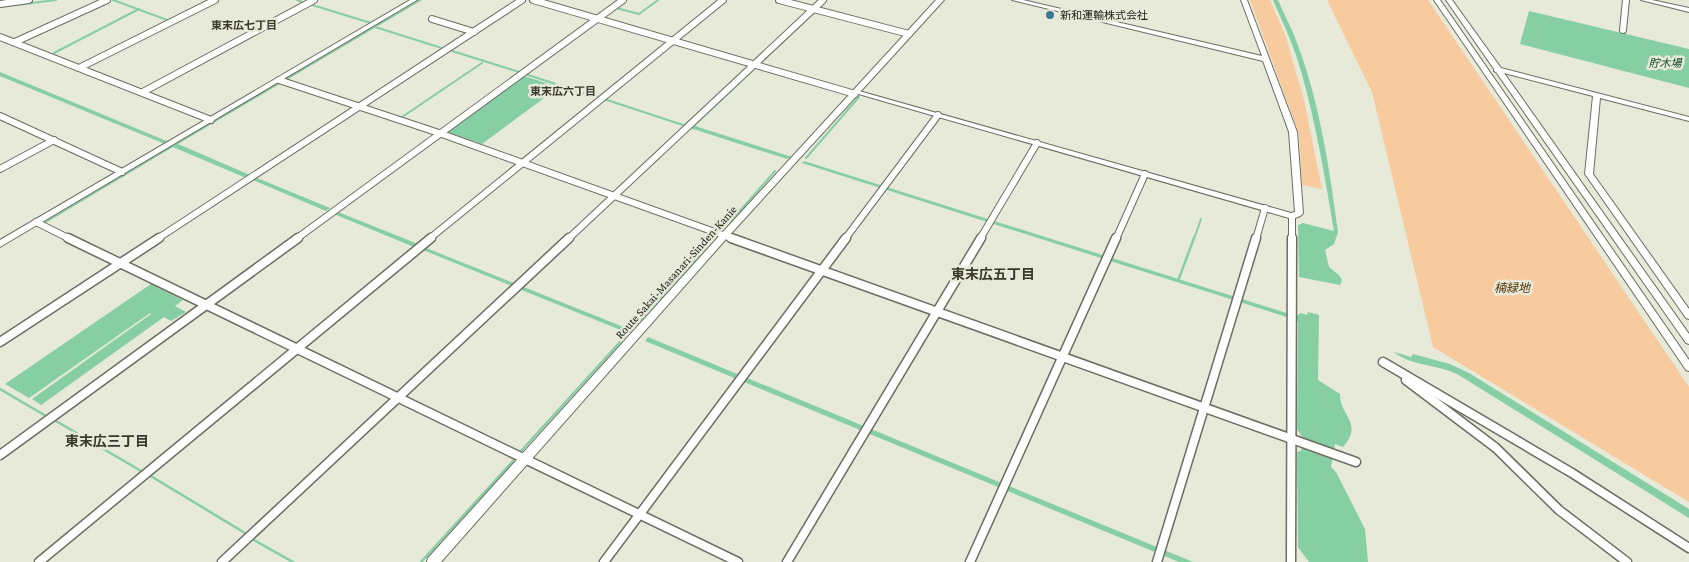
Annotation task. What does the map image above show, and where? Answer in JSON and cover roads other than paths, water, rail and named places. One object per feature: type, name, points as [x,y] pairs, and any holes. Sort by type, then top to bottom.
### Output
[{"type":"main road","name":"Route Sakai-Masanari-Sinden-Kanie","points":[[433,562],[724,236],[940,0]]},
{"type":"street","points":[[0,4],[29,0]]},
{"type":"street","points":[[15,42],[106,0]]},
{"type":"street","points":[[81,67],[215,0]]},
{"type":"street","points":[[143,92],[314,0]]},
{"type":"street","points":[[0,244],[211,120],[282,81],[414,0]]},
{"type":"street","points":[[0,342],[522,0]]},
{"type":"street","points":[[533,0],[1292,216],[1299,213],[1293,132],[1244,0]]},
{"type":"street","points":[[0,456],[623,0]]},
{"type":"street","points":[[39,562],[522,163],[723,0]]},
{"type":"street","points":[[779,0],[909,34]]},
{"type":"street","points":[[222,562],[612,196],[757,65],[823,0]]},
{"type":"street","points":[[1015,0],[1265,59]]},
{"type":"street","points":[[1437,0],[1689,367]]},
{"type":"street","points":[[1449,0],[1689,340]]},
{"type":"street","points":[[1623,30],[1626,0]]},
{"type":"street","points":[[1644,0],[1689,10]]},
{"type":"street","points":[[432,19],[474,32]]},
{"type":"street","points":[[0,37],[81,67],[211,120]]},
{"type":"street","points":[[1486,70],[1500,70],[1689,119]]},
{"type":"street","points":[[282,81],[439,133],[1356,462]]},
{"type":"street","points":[[1597,95],[1588,174],[1689,316]]},
{"type":"street","points":[[604,562],[938,115]]},
{"type":"street","points":[[0,116],[122,172]]},
{"type":"street","points":[[0,169],[54,140]]},
{"type":"street","points":[[787,562],[1037,143]]},
{"type":"street","points":[[970,562],[1145,174]]},
{"type":"street","points":[[1159,555],[1265,208]]},
{"type":"street","points":[[1291,562],[1295,441],[1292,216]]},
{"type":"street","points":[[36,222],[738,562]]},
{"type":"street","points":[[1627,562],[1559,510],[1496,448],[1383,362],[1572,473],[1689,548]]},
{"type":"water","points":[[418,0],[422,0],[178,144],[250,175],[246,178],[173,147],[44,224],[42,222]]},
{"type":"water","points":[[1273,0],[1278,0],[1294,35],[1317,107],[1327,157],[1338,232],[1334,244],[1325,250],[1329,267],[1342,280],[1340,285],[1299,277],[1298,225],[1303,223],[1334,231],[1320,151],[1301,71]]},
{"type":"water","points":[[814,11],[817,11],[695,126],[792,157],[787,159],[690,128]]},
{"type":"water","name":"貯木場","points":[[1529,11],[1689,49],[1689,88],[1520,44]]},
{"type":"water","points":[[0,72],[169,142],[165,144],[0,76]]},
{"type":"water","points":[[524,76],[559,87],[482,144],[447,132]]},
{"type":"water","points":[[804,161],[1296,316],[1301,313],[1307,315],[1308,312],[1319,315],[1318,380],[1340,394],[1343,409],[1351,426],[1349,439],[1343,447],[1335,444],[1331,467],[1336,472],[1365,529],[1368,562],[1309,562],[1298,547],[1297,452],[1301,451],[1304,440],[1297,429],[1298,322],[1296,320],[802,163]]},
{"type":"water","points":[[257,178],[330,208],[326,211],[253,180]]},
{"type":"water","points":[[338,212],[418,244],[414,247],[334,214]]},
{"type":"water","points":[[426,248],[631,330],[628,333],[423,250]]},
{"type":"water","points":[[151,284],[183,300],[175,306],[186,312],[171,321],[164,317],[41,405],[32,399],[151,314],[29,398],[5,384]]},
{"type":"water","points":[[648,337],[1193,562],[1179,562],[645,341]]},
{"type":"water","points":[[1394,352],[1411,357],[1413,354],[1450,364],[1469,373],[1689,509],[1689,518],[1457,374],[1407,360]]},
{"type":"waterway","points":[[0,7],[56,0]]},
{"type":"waterway","points":[[113,0],[138,9]]},
{"type":"waterway","points":[[297,0],[305,3]]},
{"type":"waterway","points":[[616,8],[639,14],[658,0]]},
{"type":"waterway","points":[[309,4],[371,23]]},
{"type":"waterway","points":[[54,53],[138,9]]},
{"type":"waterway","points":[[138,9],[170,21]]},
{"type":"waterway","points":[[375,27],[445,49]]},
{"type":"waterway","points":[[449,50],[519,72]]},
{"type":"waterway","points":[[402,117],[482,63]]},
{"type":"waterway","points":[[525,74],[599,98]]},
{"type":"waterway","points":[[806,158],[859,97]]},
{"type":"waterway","points":[[604,99],[683,125]]},
{"type":"waterway","points":[[731,221],[775,171]]},
{"type":"waterway","points":[[1194,239],[1201,219]]},
{"type":"waterway","points":[[1178,281],[1194,238]]},
{"type":"waterway","points":[[638,324],[705,250]]},
{"type":"waterway","points":[[521,451],[631,330]]},
{"type":"waterway","points":[[0,389],[46,416]]},
{"type":"waterway","points":[[56,421],[141,471]]},
{"type":"waterway","points":[[421,562],[513,461]]},
{"type":"waterway","points":[[149,475],[245,533]]},
{"type":"waterway","points":[[254,540],[293,562]]},
{"type":"place","name":"新和運輸株式会社","points":[[1050,15]]},
{"type":"district","name":"東末広七丁目","points":[[244,25]]},
{"type":"district","name":"東末広六丁目","points":[[563,91]]},
{"type":"district","name":"東末広五丁目","points":[[993,274]]},
{"type":"district","name":"東末広三丁目","points":[[107,441]]},
{"type":"park label","name":"楠緑地","points":[[1512,288]]}]
